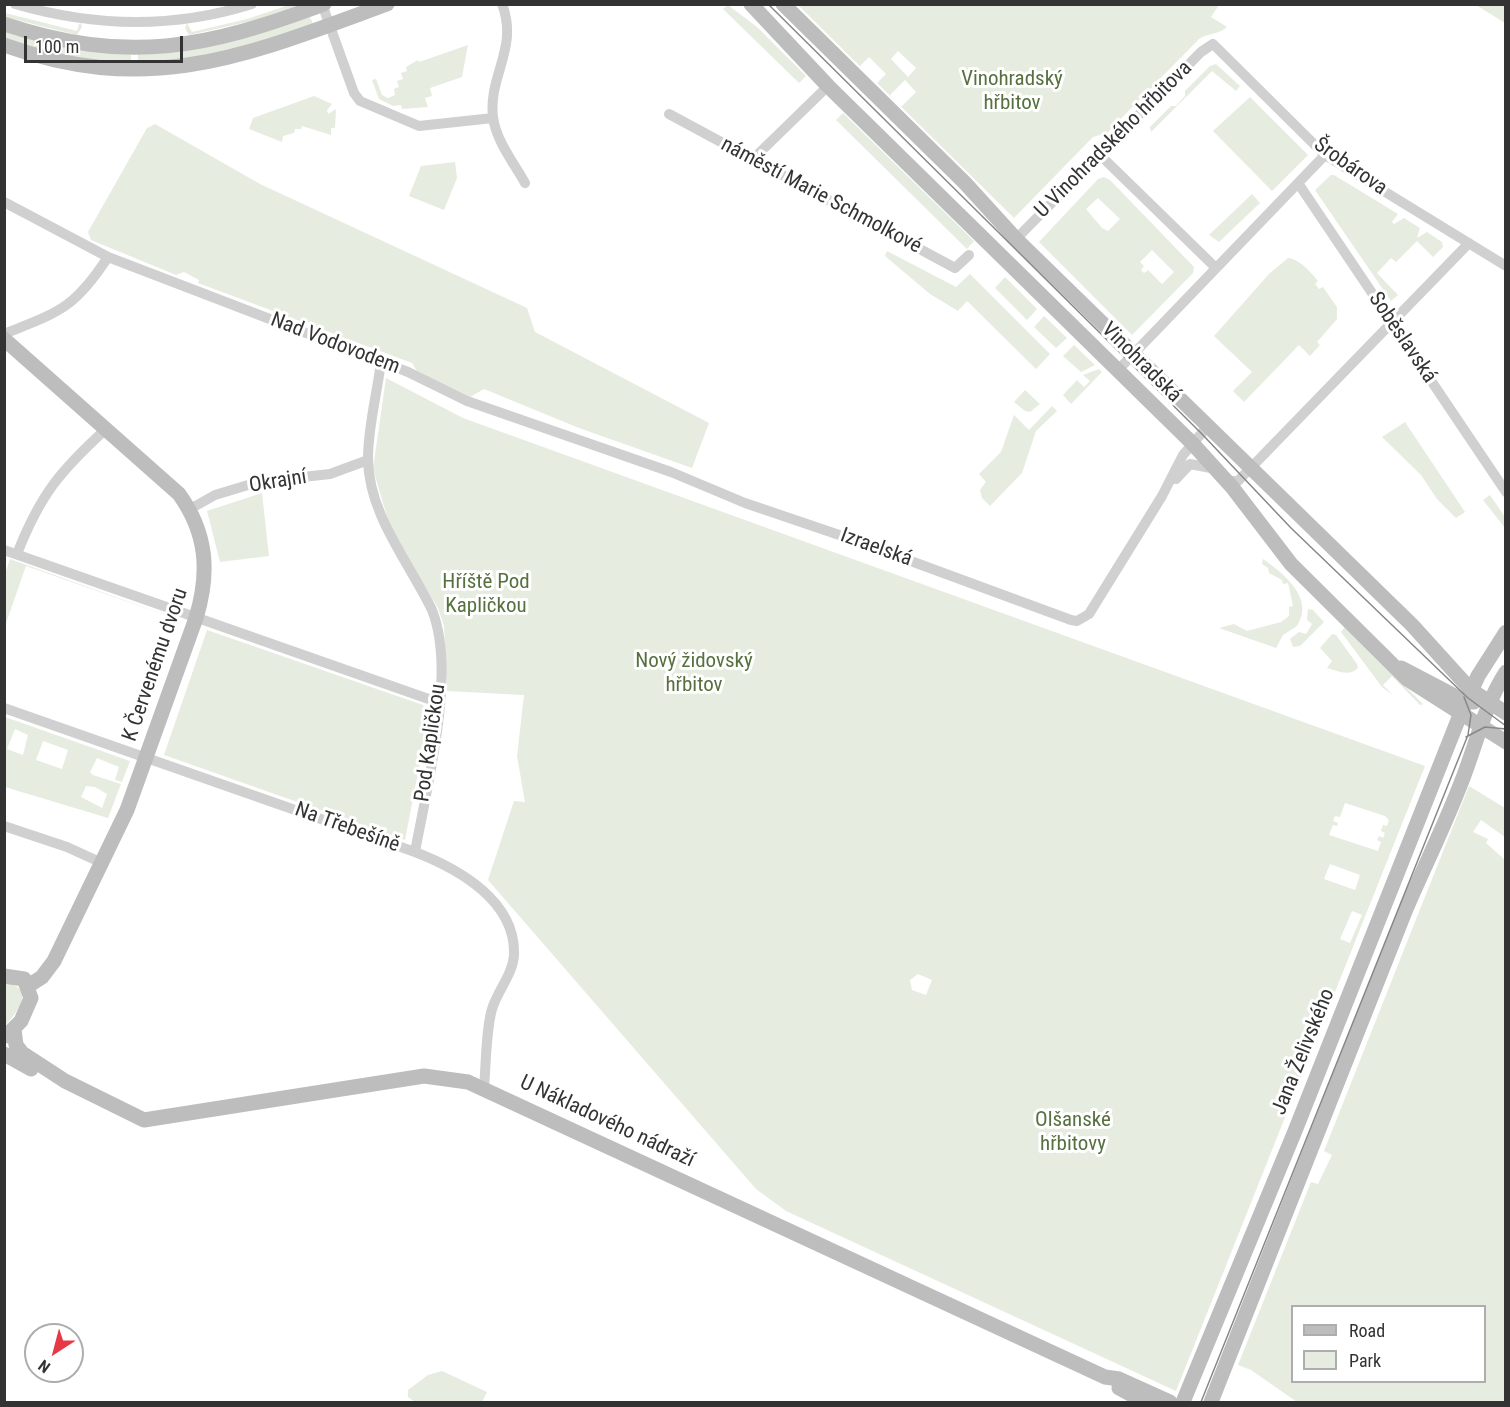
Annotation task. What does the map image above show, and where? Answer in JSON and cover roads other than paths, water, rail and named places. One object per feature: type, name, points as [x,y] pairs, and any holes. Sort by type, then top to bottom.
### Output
[{"type":"main road","points":[[4,45],[76,65],[128,70],[173,68],[237,57],[387,4]]},
{"type":"main road","name":"Vinohradská","points":[[750,4],[828,86],[1192,443],[1227,481],[1291,564],[1393,664],[1421,690],[1466,702],[1489,702],[1506,713]]},
{"type":"main road","name":"Vinohradská","points":[[783,4],[965,183],[1017,239],[1133,354],[1400,614],[1466,702],[1482,728],[1506,742]]},
{"type":"main road","points":[[4,24],[85,44],[113,47],[172,46],[235,35],[323,5]]},
{"type":"main road","name":"K Červenému dvoru","points":[[4,339],[164,480],[190,509],[200,532],[206,566],[203,595],[196,618],[147,757],[102,863],[49,971],[28,986]]},
{"type":"main road","name":"Jana Želivského","points":[[1183,1402],[1295,1131],[1466,702],[1506,633]]},
{"type":"main road","name":"Jana Želivského","points":[[1211,1402],[1406,909],[1439,840],[1482,728],[1489,702],[1506,672]]},
{"type":"main road","points":[[4,976],[20,977],[28,986],[29,1005],[9,1033],[22,1053],[65,1081]]},
{"type":"main road","points":[[4,1054],[37,1071],[65,1081]]},
{"type":"main road","name":"U Nákladového nádraží","points":[[65,1081],[133,1117],[149,1121],[424,1076],[457,1079],[484,1088],[1105,1377],[1119,1379],[1170,1402]]},
{"type":"main road","name":"U Nákladového nádraží","points":[[1105,1377],[1115,1386],[1145,1402]]},
{"type":"street","points":[[15,4],[87,21],[146,23],[205,17],[252,4]]},
{"type":"street","points":[[502,4],[509,30],[495,94],[493,118],[503,145],[525,183]]},
{"type":"street","points":[[323,5],[354,93],[360,101],[419,126],[493,118]]},
{"type":"street","name":"U Vinohradského hřbitova","points":[[1017,239],[1201,52],[1213,44]]},
{"type":"street","name":"Šrobárova","points":[[1213,44],[1325,155],[1506,266]]},
{"type":"street","points":[[753,159],[828,86]]},
{"type":"street","name":"náměstí Marie Schmolkové","points":[[669,114],[955,268],[969,255]]},
{"type":"street","points":[[1100,155],[1216,268]]},
{"type":"street","points":[[1119,369],[1325,155]]},
{"type":"street","name":"Soběslavská","points":[[1298,183],[1506,492]]},
{"type":"street","name":"Nad Vodovodem","points":[[4,202],[108,258],[408,372],[467,401],[671,472]]},
{"type":"street","points":[[1227,481],[1238,482],[1469,243]]},
{"type":"street","points":[[4,334],[42,320],[64,308],[87,289],[108,258]]},
{"type":"street","name":"Pod Kapličkou","points":[[381,362],[368,460],[378,507],[390,536],[423,591],[437,623],[441,649],[440,703],[416,852]]},
{"type":"street","points":[[1162,496],[1183,455],[1207,427]]},
{"type":"street","points":[[16,554],[31,517],[51,483],[70,461],[106,429]]},
{"type":"street","name":"Okrajní","points":[[190,509],[215,495],[258,482],[330,474],[368,460]]},
{"type":"street","points":[[1162,496],[1190,464],[1217,470]]},
{"type":"street","name":"Izraelská","points":[[671,472],[745,503],[851,539],[1064,618],[1081,620],[1094,606],[1162,496]]},
{"type":"street","points":[[4,550],[440,703]]},
{"type":"street","name":"Na Třebešíně","points":[[4,708],[416,852],[465,876],[492,899],[511,929],[514,956],[492,1007],[484,1088]]},
{"type":"street","points":[[4,826],[67,847],[102,863]]},
{"type":"tram line","points":[[768,4],[1201,433],[1291,528],[1468,698],[1506,726]]},
{"type":"tram line","points":[[1201,1402],[1468,735],[1471,715],[1464,697]]},
{"type":"tram line","points":[[1466,737],[1485,727],[1506,729]]},
{"type":"park label","name":"Vinohradský hřbitov","points":[[1012,92]]},
{"type":"park label","name":"Hříště Pod Kapličkou","points":[[486,595]]},
{"type":"park label","name":"Nový židovský hřbitov","points":[[694,674]]},
{"type":"park label","name":"Olšanské hřbitovy","points":[[1073,1133]]}]
